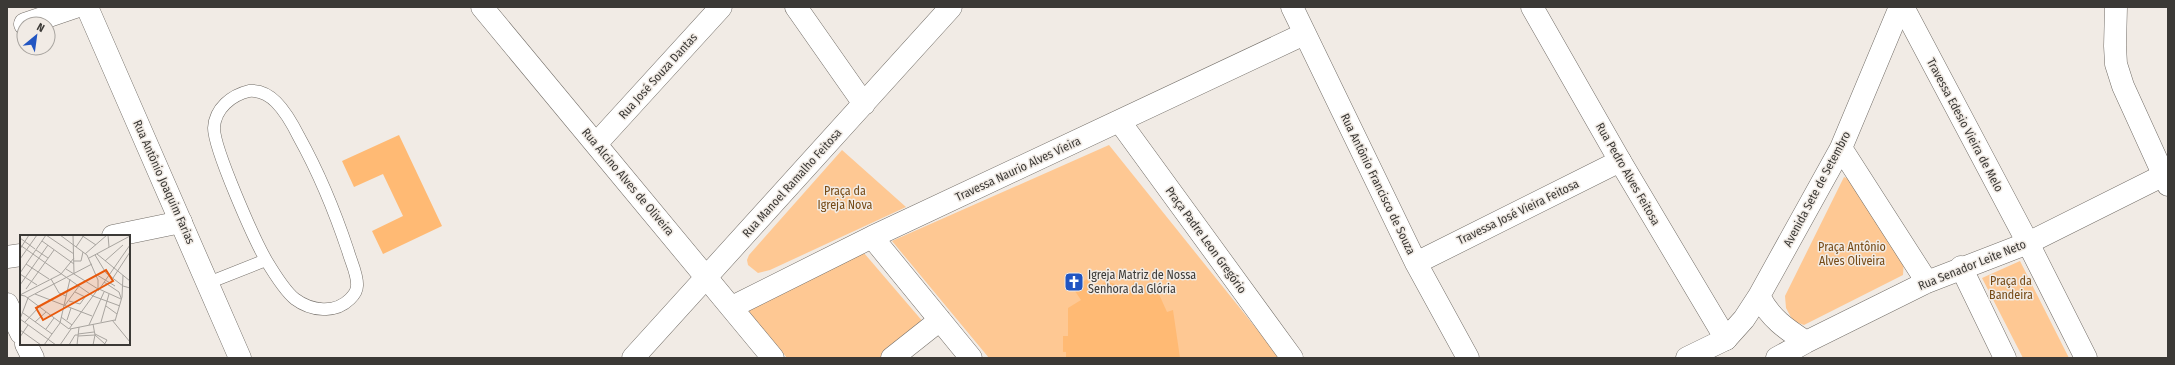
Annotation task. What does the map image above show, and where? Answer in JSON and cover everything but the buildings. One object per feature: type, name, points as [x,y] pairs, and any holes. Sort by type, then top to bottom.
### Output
[{"type":"street","points":[[48,16],[75,7]]},
{"type":"street","name":"Rua Antônio Joaquim Farias","points":[[87,7],[240,358]]},
{"type":"street","name":"Rua Alcino Alves de Oliveira","points":[[482,7],[773,358]]},
{"type":"street","name":"Rua José Souza Dantas","points":[[596,144],[721,7]]},
{"type":"street","points":[[796,7],[864,104]]},
{"type":"street","name":"Rua Manoel Ramalho Feitosa","points":[[633,358],[951,7]]},
{"type":"street","name":"Rua Antônio Francisco de Souza","points":[[1292,7],[1416,263],[1468,358]]},
{"type":"street","name":"Rua Pedro Alves Feitosa","points":[[1532,7],[1620,161],[1726,339]]},
{"type":"street","name":"Avenida Sete de Setembro","points":[[1726,339],[1744,319],[1759,296],[1841,148],[1900,7]]},
{"type":"street","name":"Travessa Edesio Vieira de Melo","points":[[1903,7],[2028,243]]},
{"type":"street","points":[[2116,7],[2116,64],[2123,86],[2166,178]]},
{"type":"street","name":"Travessa Naurio Alves Vieira","points":[[732,307],[872,237],[1120,122],[1304,34]]},
{"type":"street","name":"Praça Padre Leon Gregório","points":[[1120,122],[1292,358]]},
{"type":"street","points":[[1841,148],[1927,282]]},
{"type":"street","name":"Travessa José Vieira Feitosa","points":[[1416,263],[1620,161]]},
{"type":"street","name":"Rua Senador Leite Neto","points":[[1777,358],[1927,282],[1961,267],[2028,243],[2166,178]]},
{"type":"street","points":[[118,235],[181,222]]},
{"type":"street","points":[[872,237],[971,358]]},
{"type":"street","points":[[2028,243],[2086,358]]},
{"type":"street","points":[[7,258],[20,255]]},
{"type":"street","points":[[1961,267],[2005,358]]},
{"type":"street","points":[[1759,296],[1765,307],[1777,322],[1806,342]]},
{"type":"street","points":[[7,304],[20,331]]},
{"type":"street","points":[[892,358],[940,320]]},
{"type":"street","points":[[1687,358],[1726,339]]},
{"type":"street","points":[[26,345],[33,358]]},
{"type":"lane","points":[[249,91],[263,92],[276,102],[289,120],[312,160],[338,223],[356,278],[357,288],[351,298],[338,308],[324,309],[307,306],[294,298],[266,260],[237,195],[217,144],[215,134],[217,118],[226,102],[242,93],[249,91]]},
{"type":"lane","points":[[208,284],[266,260]]},
{"type":"green space","points":[[1109,145],[1280,358],[989,358],[892,241]]},
{"type":"green space","name":"Praça da Igreja Nova","points":[[842,150],[906,207],[770,270],[758,273],[748,265],[747,260],[749,255]]},
{"type":"green space","name":"Praça Antônio Alves Oliveira","points":[[1844,177],[1851,180],[1904,259],[1903,275],[1804,325],[1793,321],[1786,308],[1785,296]]},
{"type":"green space","points":[[864,253],[924,323],[879,358],[787,358],[745,308]]},
{"type":"green space","name":"Praça da Bandeira","points":[[2020,261],[2069,358],[2023,358],[1982,278]]},
{"type":"place","name":"Igreja Matriz de Nossa Senhora da Glória","points":[[1074,282]]}]
